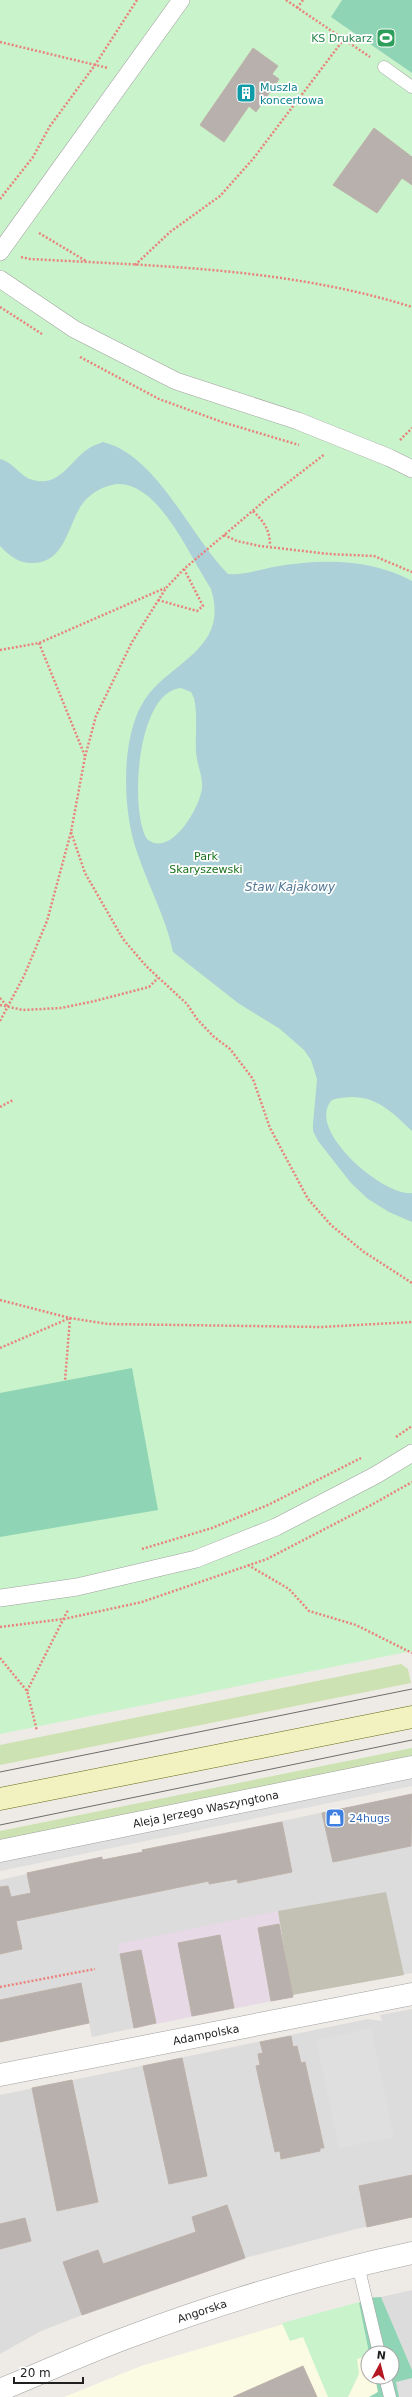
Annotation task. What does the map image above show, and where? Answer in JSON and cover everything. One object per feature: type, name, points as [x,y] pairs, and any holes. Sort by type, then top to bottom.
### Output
[{"type":"main road","points":[[0,1799],[412,1716]]},
{"type":"street","points":[[0,252],[181,0]]},
{"type":"street","points":[[0,279],[74,329],[176,381],[298,421],[412,469]]},
{"type":"street","points":[[0,1598],[77,1587],[196,1559],[276,1527],[376,1475],[412,1453]]},
{"type":"street","name":"Aleja Jerzego Waszyngtona","points":[[0,1851],[412,1767]]},
{"type":"street","name":"Adampolska","points":[[0,2075],[412,1994]]},
{"type":"street","name":"Angorska","points":[[0,2390],[124,2339],[242,2297],[358,2265],[412,2253]]},
{"type":"lane","points":[[384,67],[412,87]]},
{"type":"lane","points":[[358,2265],[378,2345]]},
{"type":"lane","points":[[387,2385],[390,2397]]},
{"type":"path","points":[[0,199],[33,157],[50,126],[95,65],[137,0]]},
{"type":"path","points":[[286,0],[384,67]]},
{"type":"path","points":[[297,8],[303,0]]},
{"type":"path","points":[[134,265],[170,232],[220,196],[253,160],[344,39]]},
{"type":"path","points":[[0,42],[128,73]]},
{"type":"path","points":[[22,222],[88,263]]},
{"type":"path","points":[[0,252],[30,259],[260,274],[373,295],[412,307]]},
{"type":"path","points":[[0,1021],[24,976],[47,921],[71,832],[85,757],[96,716],[132,642],[166,588],[184,570],[253,511],[325,454],[341,438]]},
{"type":"path","points":[[253,511],[265,523],[270,536],[270,546]]},
{"type":"path","points":[[224,535],[237,541],[270,546],[329,554],[374,556],[412,572]]},
{"type":"path","points":[[158,600],[197,611],[203,606],[184,570]]},
{"type":"path","points":[[0,650],[39,644],[166,588]]},
{"type":"path","points":[[39,644],[85,757]]},
{"type":"path","points":[[71,832],[85,873],[123,939],[158,978],[187,1004],[197,1019],[230,1049],[253,1078],[270,1128],[308,1199],[331,1225],[364,1252],[412,1283]]},
{"type":"path","points":[[0,1005],[23,1010],[61,1008],[149,987],[158,978]]},
{"type":"path","points":[[0,998],[8,1006]]},
{"type":"path","points":[[0,1107],[13,1100]]},
{"type":"path","points":[[0,1300],[70,1318],[108,1324],[321,1327],[412,1322]]},
{"type":"path","points":[[0,1348],[70,1318]]},
{"type":"path","points":[[66,1381],[70,1318]]},
{"type":"path","points":[[393,1438],[412,1426]]},
{"type":"path","points":[[137,1550],[212,1528],[268,1505],[367,1454]]},
{"type":"path","points":[[248,1565],[289,1589],[309,1611],[356,1625],[412,1653]]},
{"type":"path","points":[[27,1692],[64,1619],[77,1587]]},
{"type":"path","points":[[0,1658],[27,1692],[37,1731]]},
{"type":"path","points":[[0,1988],[95,1969]]},
{"type":"shaded area","points":[[412,1770],[412,1786],[0,1871],[0,1854]]},
{"type":"shaded area","points":[[412,1794],[412,1973],[292,1995],[279,1924],[135,2028],[92,2037],[89,2023],[0,2041],[0,1880],[102,1857],[103,1860],[143,1852],[142,1850]]},
{"type":"shaded area","points":[[386,1892],[404,1975],[292,1995],[278,1911]]},
{"type":"shaded area","points":[[278,1911],[293,1997],[135,2028],[118,1944]]},
{"type":"shaded area","points":[[412,2009],[412,2217],[352,2230],[245,2258],[82,2315],[39,2332],[0,2354],[0,2095],[368,2019],[382,2021],[380,2015]]},
{"type":"shaded area","points":[[371,2028],[394,2137],[339,2148],[316,2040]]},
{"type":"shaded area","points":[[412,2290],[412,2370],[381,2297]]},
{"type":"shaded area","points":[[359,2302],[367,2345],[360,2345],[360,2385],[377,2385],[379,2392],[369,2397],[64,2397],[141,2366]]},
{"type":"shaded area","points":[[412,2378],[412,2397],[399,2397],[397,2385],[400,2385],[400,2381]]},
{"type":"green space","name":"Park Skaryszewski","points":[[0,0],[342,0],[331,17],[412,73],[412,1651],[0,1734]]},
{"type":"green space","name":"KS Drukarz","points":[[342,0],[412,0],[412,73],[331,17]]},
{"type":"green space","points":[[132,1368],[158,1510],[0,1537],[0,1393]]},
{"type":"green space","points":[[401,1664],[408,1669],[411,1683],[0,1765],[0,1745]]},
{"type":"green space","points":[[412,1748],[412,1758],[0,1842],[0,1831]]},
{"type":"green space","points":[[381,2297],[412,2370],[412,2397],[369,2397],[378,2392],[377,2385],[400,2385],[400,2345],[367,2345],[359,2303],[366,2298]]},
{"type":"green space","points":[[359,2302],[367,2345],[360,2345],[360,2358],[357,2359],[359,2374],[348,2397],[328,2397],[303,2337],[290,2341],[282,2323]]},
{"type":"water","name":"Staw Kajakowy","points":[[103,442],[122,450],[140,463],[156,479],[214,558],[228,574],[245,573],[291,564],[344,562],[379,568],[396,573],[412,581],[412,1131],[385,1108],[367,1099],[345,1097],[332,1100],[326,1112],[329,1127],[338,1143],[351,1159],[367,1173],[384,1184],[399,1191],[412,1193],[412,1222],[389,1212],[368,1199],[351,1183],[318,1141],[313,1131],[317,1079],[311,1060],[304,1050],[280,1029],[238,1003],[173,952],[166,926],[141,865],[129,822],[126,788],[128,753],[134,723],[142,705],[153,689],[189,658],[208,636],[213,623],[215,608],[211,589],[180,536],[167,516],[150,498],[129,485],[117,484],[98,490],[86,499],[78,511],[60,549],[45,561],[29,563],[19,561],[0,546],[0,459],[10,464],[28,478],[43,481],[51,480],[65,471],[92,446]],"holes":[[[181,688],[191,692],[195,705],[196,752],[202,784],[200,797],[190,818],[174,837],[165,842],[156,843],[147,839],[141,824],[139,804],[138,779],[146,729],[155,709],[166,694]]]},
{"type":"building","name":"Muszla koncertowa","points":[[253,48],[278,66],[272,74],[279,79],[256,112],[249,106],[224,142],[200,125]]},
{"type":"building","points":[[374,128],[412,157],[412,185],[402,178],[377,213],[333,185]]},
{"type":"building","points":[[412,1794],[411,1846],[333,1862],[322,1813]]},
{"type":"building","points":[[282,1822],[292,1872],[238,1883],[237,1879],[209,1884],[209,1881],[16,1921],[22,1949],[0,1954],[0,1887],[8,1886],[11,1897],[31,1893],[27,1873],[102,1857],[102,1860],[143,1852],[142,1850]]},
{"type":"building","points":[[279,1924],[293,1997],[271,2001],[258,1928]]},
{"type":"building","points":[[220,1935],[234,2008],[192,2016],[178,1943]]},
{"type":"building","points":[[141,1950],[156,2023],[134,2028],[120,1954]]},
{"type":"building","points":[[81,1983],[89,2023],[0,2042],[0,2000]]},
{"type":"building","points":[[291,2036],[293,2047],[297,2046],[301,2063],[305,2062],[324,2148],[320,2148],[320,2151],[281,2159],[280,2151],[275,2152],[256,2066],[260,2065],[258,2054],[263,2053],[260,2042]]},
{"type":"building","points":[[182,2058],[207,2176],[169,2184],[143,2066]]},
{"type":"building","points":[[72,2080],[98,2202],[57,2211],[32,2088]]},
{"type":"building","points":[[412,2175],[412,2217],[367,2227],[359,2186]]},
{"type":"building","points":[[227,2205],[245,2258],[82,2315],[63,2262],[98,2250],[103,2264],[196,2232],[192,2217]]},
{"type":"building","points":[[25,2218],[31,2241],[0,2249],[0,2224]]},
{"type":"building","points":[[303,2366],[317,2397],[233,2397]]},
{"type":"tram line","points":[[0,1772],[412,1689]]},
{"type":"tram line","points":[[0,1825],[412,1740]]},
{"type":"place","name":"KS Drukarz","points":[[386,38]]},
{"type":"place","name":"Muszla koncertowa","points":[[246,93]]},
{"type":"place","name":"24hugs","points":[[335,1818]]}]
